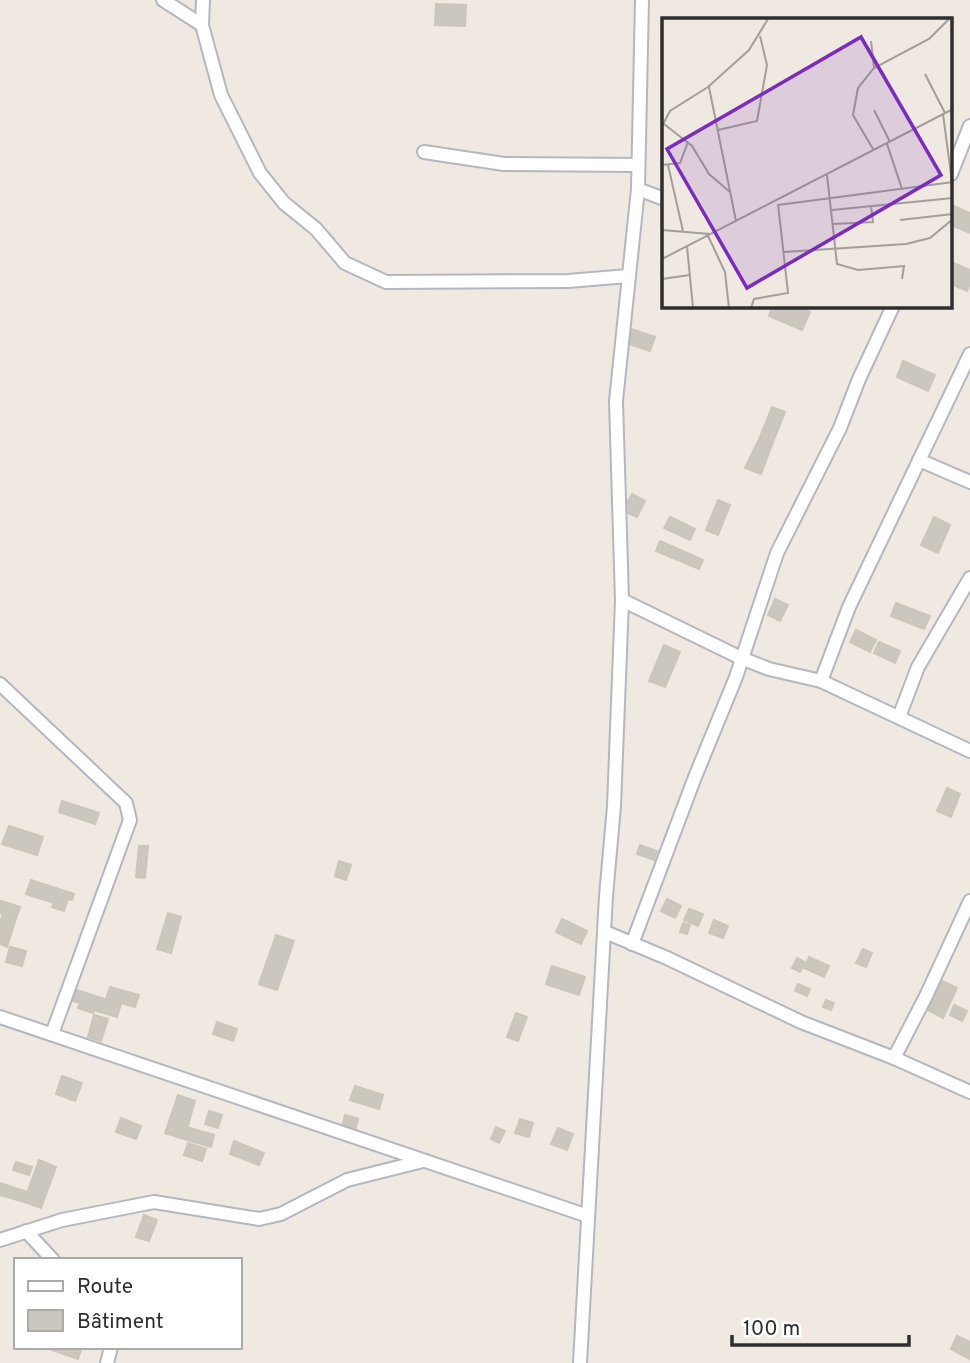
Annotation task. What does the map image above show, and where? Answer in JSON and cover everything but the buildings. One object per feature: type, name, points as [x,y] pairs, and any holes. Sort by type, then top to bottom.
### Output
[{"type":"street","points":[[163,0],[202,25]]},
{"type":"street","points":[[203,0],[202,25],[221,95],[260,173],[284,203],[316,229],[345,263],[386,282],[568,281],[628,276]]},
{"type":"street","points":[[580,1363],[614,806],[622,600],[616,401],[638,189],[642,0]]},
{"type":"street","points":[[953,169],[970,126]]},
{"type":"street","points":[[424,152],[504,164],[638,165]]},
{"type":"street","points":[[638,189],[662,199]]},
{"type":"street","points":[[632,944],[736,677],[777,553],[840,428],[892,308]]},
{"type":"street","points":[[821,681],[849,607],[970,354]]},
{"type":"street","points":[[919,460],[970,482]]},
{"type":"street","points":[[899,717],[918,667],[970,578]]},
{"type":"street","points":[[622,600],[741,658],[821,681],[970,751]]},
{"type":"street","points":[[0,684],[126,803],[131,820],[52,1034]]},
{"type":"street","points":[[894,1058],[970,901]]},
{"type":"street","points":[[605,932],[667,958],[801,1022],[894,1058],[970,1092]]},
{"type":"street","points":[[0,1017],[588,1216]]},
{"type":"street","points":[[0,1240],[62,1220],[154,1202],[260,1219],[281,1214],[347,1180],[424,1161]]},
{"type":"street","points":[[26,1231],[51,1258]]}]
